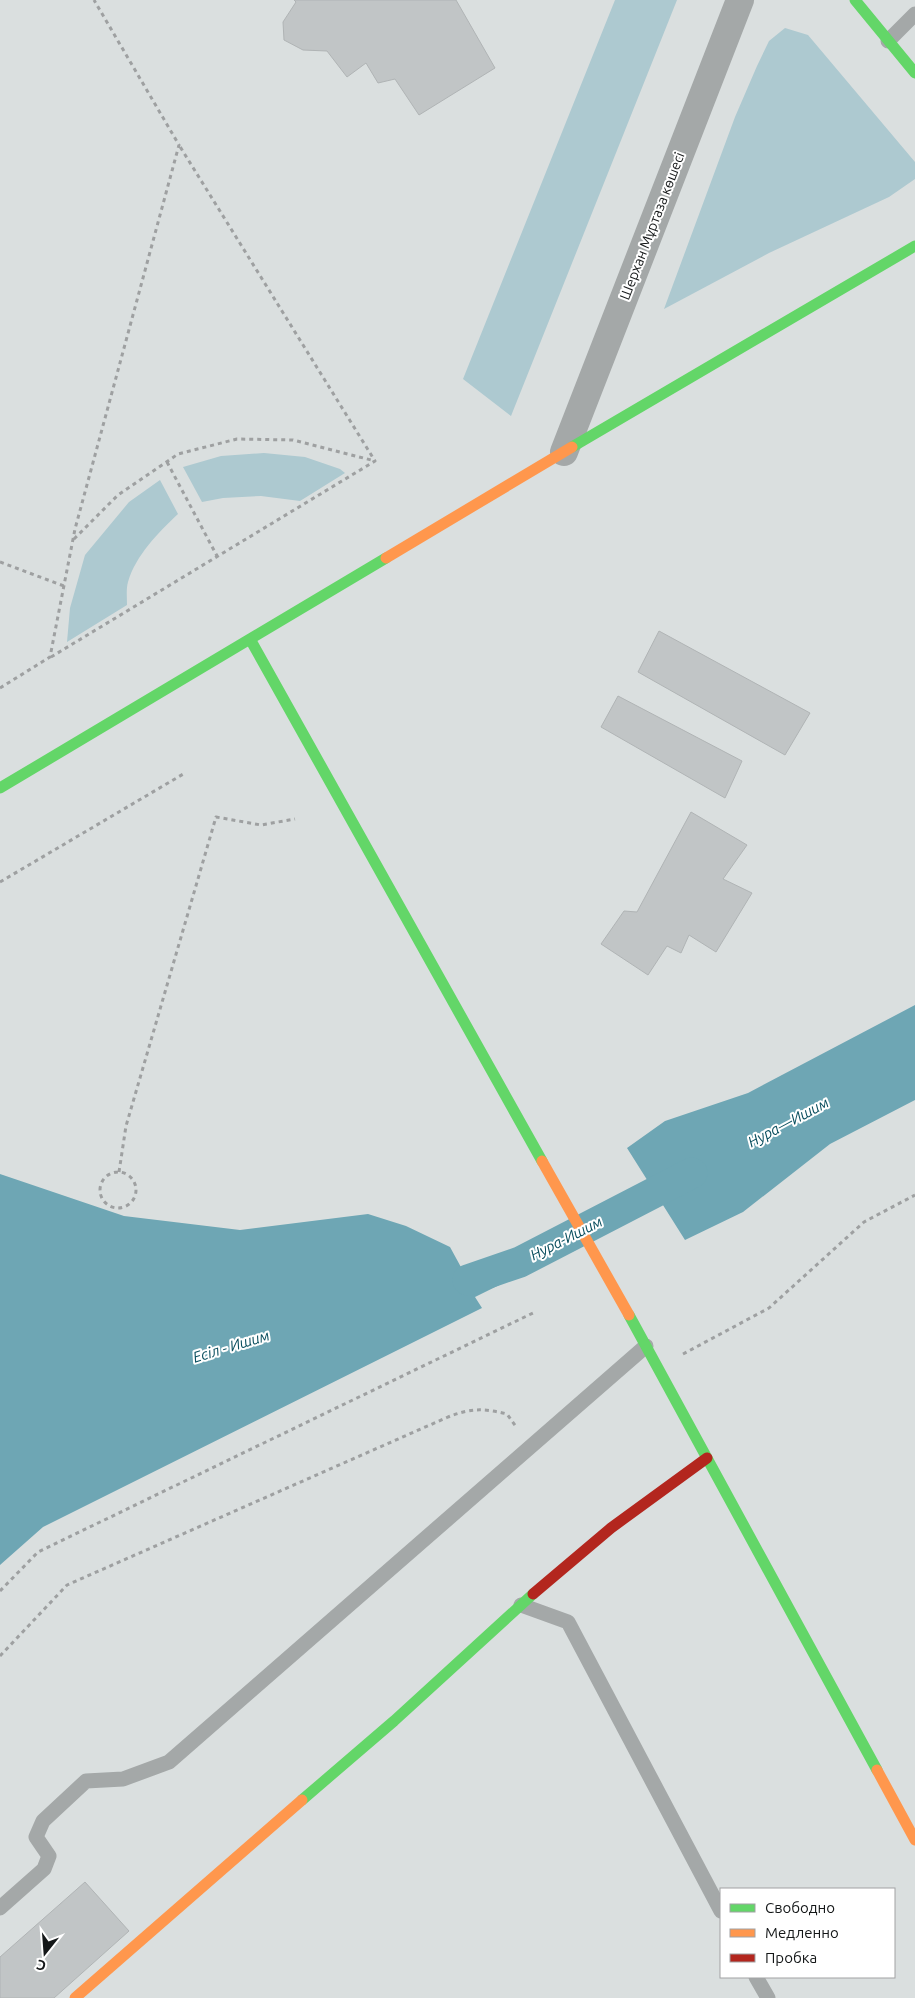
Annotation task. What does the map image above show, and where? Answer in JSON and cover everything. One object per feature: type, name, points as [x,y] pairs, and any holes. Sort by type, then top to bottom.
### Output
[{"type":"street","name":"Шерхан Мұртаза көшесі","points":[[564,452],[740,0]]},
{"type":"street","points":[[855,0],[915,73]]},
{"type":"street","points":[[0,788],[564,452],[915,246]]},
{"type":"street","points":[[250,638],[658,1367],[915,1840]]},
{"type":"street","points":[[75,1998],[394,1721],[521,1605],[611,1528],[708,1458]]},
{"type":"lane","points":[[888,41],[915,14]]},
{"type":"lane","points":[[0,1908],[44,1869],[49,1856],[36,1837],[43,1821],[86,1781],[123,1779],[169,1762],[646,1346]]},
{"type":"lane","points":[[521,1605],[568,1622],[720,1909]]},
{"type":"lane","points":[[757,1978],[768,1998]]},
{"type":"path","points":[[94,0],[180,145],[375,461]]},
{"type":"path","points":[[50,657],[73,540],[180,145]]},
{"type":"path","points":[[73,540],[118,495],[178,454],[237,439],[293,440],[375,461]]},
{"type":"path","points":[[0,688],[375,461]]},
{"type":"path","points":[[167,462],[217,556]]},
{"type":"path","points":[[0,562],[64,586]]},
{"type":"path","points":[[0,882],[184,773]]},
{"type":"path","points":[[119,1172],[126,1126],[216,817],[261,825],[295,819]]},
{"type":"path","points":[[119,1172],[128,1174],[137,1189],[136,1195],[129,1205],[117,1209],[106,1204],[102,1199],[100,1187],[106,1177],[119,1172]]},
{"type":"path","points":[[658,1367],[769,1308],[864,1222],[915,1195]]},
{"type":"path","points":[[0,1591],[38,1552],[535,1312]]},
{"type":"path","points":[[0,1656],[67,1585],[448,1417],[466,1410],[485,1409],[507,1414],[530,1447]]},
{"type":"shaded area","points":[[615,0],[677,0],[511,416],[463,379]]},
{"type":"shaded area","points":[[785,28],[808,35],[915,162],[915,179],[889,197],[769,253],[664,309],[735,117],[769,41]]},
{"type":"shaded area","points":[[264,453],[305,457],[340,469],[345,473],[300,501],[261,496],[223,498],[202,502],[183,467],[221,456]]},
{"type":"shaded area","points":[[160,480],[178,514],[156,537],[136,563],[127,585],[127,605],[67,642],[70,608],[85,555],[129,502]]},
{"type":"water","name":"Нура—Ишим","points":[[915,1005],[915,1100],[830,1144],[743,1212],[685,1240],[627,1148],[665,1121],[748,1093]]},
{"type":"water","name":"Есіл - Ишим","points":[[0,1174],[124,1216],[240,1230],[368,1214],[406,1226],[450,1247],[468,1280],[515,1254],[524,1273],[475,1297],[482,1308],[43,1527],[0,1565]]},
{"type":"building","points":[[294,0],[456,0],[495,68],[419,115],[395,79],[378,83],[366,63],[347,77],[327,51],[303,50],[284,40],[283,22],[296,2]]},
{"type":"building","points":[[659,631],[810,713],[785,755],[638,672]]},
{"type":"building","points":[[618,696],[742,761],[725,798],[601,727]]},
{"type":"building","points":[[691,812],[747,845],[723,879],[752,893],[716,952],[689,935],[681,953],[667,946],[648,975],[601,944],[624,911],[637,912]]},
{"type":"building","points":[[85,1882],[129,1931],[54,1998],[0,1998],[0,1957]]},
{"type":"waterway","name":"Нура-Ишим","points":[[468,1280],[520,1262],[692,1173]]},
{"type":"traffic: fast","points":[[855,0],[915,73]]},
{"type":"traffic: fast","points":[[572,447],[915,246]]},
{"type":"traffic: fast","points":[[0,788],[386,558]]},
{"type":"traffic: fast","points":[[250,639],[542,1161]]},
{"type":"traffic: fast","points":[[629,1315],[877,1770]]},
{"type":"traffic: fast","points":[[302,1800],[394,1721],[533,1594]]},
{"type":"traffic: slow","points":[[386,558],[572,447]]},
{"type":"traffic: slow","points":[[542,1161],[629,1315]]},
{"type":"traffic: slow","points":[[877,1770],[915,1840]]},
{"type":"traffic: slow","points":[[75,1998],[302,1800]]},
{"type":"traffic: jam","points":[[533,1594],[611,1528],[707,1458]]}]
